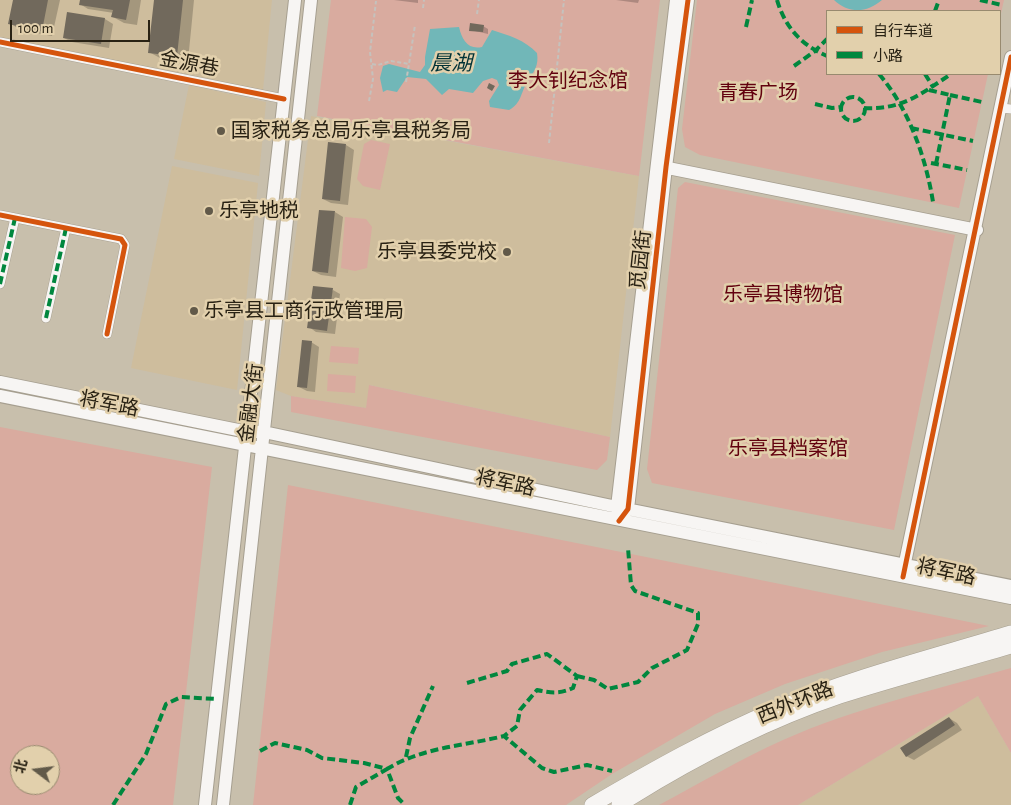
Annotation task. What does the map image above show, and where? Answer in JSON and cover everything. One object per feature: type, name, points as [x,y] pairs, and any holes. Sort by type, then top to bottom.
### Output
[{"type":"main road","name":"金融大街","points":[[205,805],[295,0]]},
{"type":"main road","name":"金融大街","points":[[223,805],[311,0]]},
{"type":"main road","name":"觅园街","points":[[620,521],[662,166],[676,0]]},
{"type":"main road","name":"觅园街","points":[[662,166],[688,0]]},
{"type":"main road","points":[[904,570],[976,230],[1006,109],[1011,57]]},
{"type":"main road","points":[[662,166],[976,230]]},
{"type":"main road","name":"将军路","points":[[0,382],[247,438],[262,447],[620,521],[904,570],[1011,586]]},
{"type":"main road","name":"将军路","points":[[0,396],[247,438],[264,432],[904,570],[1005,597]]},
{"type":"main road","points":[[1005,597],[1011,607]]},
{"type":"main road","name":"西外环路","points":[[592,805],[706,741],[777,709],[844,683],[1008,636]]},
{"type":"main road","name":"西外环路","points":[[619,805],[712,752],[780,720],[1008,636]]},
{"type":"street","name":"金源巷","points":[[0,42],[284,98]]},
{"type":"street","points":[[0,215],[121,239],[125,246],[107,334]]},
{"type":"street","points":[[0,284],[15,218]]},
{"type":"street","points":[[46,318],[66,228]]},
{"type":"path","points":[[423,8],[424,0]]},
{"type":"path","points":[[477,14],[479,0]]},
{"type":"path","points":[[548,143],[564,0]]},
{"type":"path","points":[[369,101],[373,79],[370,52],[376,1]]},
{"type":"path","points":[[406,82],[415,25]]},
{"type":"path","points":[[372,64],[378,65],[391,61],[409,65]]},
{"type":"shaded area","points":[[0,0],[272,0],[263,90],[0,38]]},
{"type":"shaded area","name":"国家税务总局乐亭县税务局","points":[[189,85],[266,102],[259,176],[174,159]]},
{"type":"shaded area","name":"乐亭县委党校","points":[[311,116],[639,176],[610,437],[370,385],[366,408],[291,396],[276,390]]},
{"type":"shaded area","name":"乐亭县工商行政管理局","points":[[172,166],[258,183],[237,390],[131,368]]},
{"type":"shaded area","points":[[978,696],[1011,753],[1011,805],[798,805]]},
{"type":"green space","name":"李大钊纪念馆","points":[[331,0],[660,0],[639,176],[317,116]]},
{"type":"green space","name":"青春广场","points":[[697,0],[1004,0],[1001,14],[1001,10],[826,10],[826,75],[988,75],[959,208],[700,155],[685,147],[682,129]]},
{"type":"green space","points":[[371,140],[390,144],[380,190],[363,186],[357,179],[364,144]]},
{"type":"green space","name":"乐亭县博物馆","points":[[685,182],[955,235],[894,530],[652,483],[647,469],[678,188]]},
{"type":"green space","points":[[345,217],[366,219],[372,227],[367,268],[355,271],[341,268]]},
{"type":"green space","points":[[331,346],[359,348],[358,364],[329,362]]},
{"type":"green space","points":[[328,374],[356,376],[355,393],[327,391]]},
{"type":"green space","points":[[369,385],[610,437],[607,460],[597,470],[291,412],[291,396],[366,408]]},
{"type":"green space","points":[[0,427],[212,467],[173,805],[0,805]]},
{"type":"green space","points":[[288,485],[989,626],[882,652],[785,684],[715,714],[612,774],[566,805],[253,805]]},
{"type":"green space","points":[[1011,668],[1011,753],[978,696],[798,805],[659,805],[752,755],[783,740],[838,718]]},
{"type":"water","points":[[834,0],[882,0],[864,9],[852,10]]},
{"type":"water","name":"晨湖","points":[[459,27],[466,43],[473,47],[482,47],[492,30],[522,41],[537,53],[536,68],[525,85],[519,101],[513,107],[509,110],[490,107],[489,101],[499,85],[497,80],[492,78],[483,81],[473,93],[449,89],[442,95],[426,79],[407,77],[397,92],[387,90],[383,92],[380,78],[383,66],[389,64],[420,72],[425,65],[430,29]]},
{"type":"building","points":[[13,0],[48,0],[42,31],[8,24]]},
{"type":"building","points":[[80,0],[130,0],[126,20],[111,17],[113,10],[79,5]]},
{"type":"building","points":[[154,0],[183,0],[177,56],[148,53]]},
{"type":"building","points":[[67,12],[105,18],[101,44],[63,38]]},
{"type":"building","points":[[470,23],[484,25],[483,32],[469,31]]},
{"type":"building","points":[[489,83],[495,86],[492,91],[487,88]]},
{"type":"building","points":[[328,142],[346,144],[340,201],[322,199]]},
{"type":"building","points":[[319,210],[335,211],[328,273],[312,271]]},
{"type":"building","points":[[313,286],[333,288],[327,331],[307,328]]},
{"type":"building","points":[[302,340],[312,341],[307,388],[297,387]]},
{"type":"building","points":[[949,717],[955,725],[906,757],[900,748]]},
{"type":"marked path","points":[[746,27],[752,0]]},
{"type":"marked path","points":[[777,0],[780,10],[795,34],[809,46],[826,56]]},
{"type":"marked path","points":[[935,10],[939,0]]},
{"type":"marked path","points":[[980,0],[1002,5]]},
{"type":"marked path","points":[[794,66],[815,51],[826,40]]},
{"type":"marked path","points":[[880,75],[899,103],[915,135],[926,168],[933,202]]},
{"type":"marked path","points":[[926,75],[933,87]]},
{"type":"marked path","points":[[864,108],[877,108],[900,103],[920,94],[949,75]]},
{"type":"marked path","points":[[929,90],[950,95],[936,164]]},
{"type":"marked path","points":[[950,95],[982,102]]},
{"type":"marked path","points":[[853,97],[861,101],[865,109],[861,117],[853,121],[845,117],[841,109],[845,101],[853,97]]},
{"type":"marked path","points":[[815,104],[832,108],[841,107]]},
{"type":"marked path","points":[[911,128],[973,141]]},
{"type":"marked path","points":[[931,163],[967,170]]},
{"type":"marked path","points":[[0,284],[15,218]]},
{"type":"marked path","points":[[46,318],[66,228]]},
{"type":"marked path","points":[[577,676],[594,680],[608,689],[638,682],[652,668],[687,650],[698,624],[698,613],[635,591],[631,585],[628,548]]},
{"type":"marked path","points":[[467,683],[507,671],[512,664],[547,654],[577,676],[573,688],[568,690],[555,692],[537,690],[520,710],[517,726],[504,736]]},
{"type":"marked path","points":[[406,757],[410,738],[433,686]]},
{"type":"marked path","points":[[113,805],[146,754],[166,704],[181,697],[217,699]]},
{"type":"marked path","points":[[260,751],[275,743],[307,750],[322,758],[364,763],[387,769],[415,756],[429,752],[504,736],[542,768],[554,772],[587,765],[612,771]]},
{"type":"marked path","points":[[350,805],[356,787],[387,769],[398,798],[405,805]]},
{"type":"cycle path","points":[[619,521],[628,509],[666,167],[688,0]]},
{"type":"cycle path","points":[[0,42],[284,99]]},
{"type":"cycle path","points":[[903,577],[1011,57]]},
{"type":"cycle path","points":[[0,215],[121,239],[125,245],[107,334]]},
{"type":"place","name":"国家税务总局乐亭县税务局","points":[[221,131]]},
{"type":"place","name":"乐亭地税","points":[[209,211]]},
{"type":"place","name":"乐亭县委党校","points":[[507,252]]},
{"type":"place","name":"乐亭县工商行政管理局","points":[[194,311]]},
{"type":"park label","name":"乐亭县档案馆","points":[[788,449]]}]
